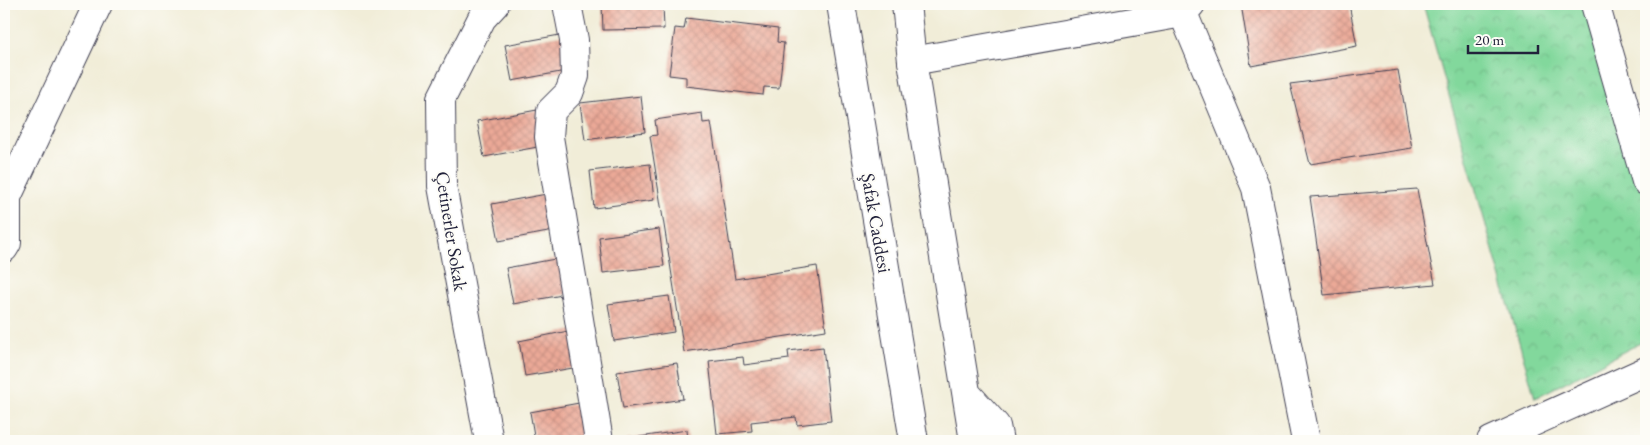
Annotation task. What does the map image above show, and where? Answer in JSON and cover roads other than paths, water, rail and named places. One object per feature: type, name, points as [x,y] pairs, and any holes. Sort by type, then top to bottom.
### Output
[{"type":"street","points":[[4,248],[7,243],[6,196],[98,4]]},
{"type":"street","name":"Çetinerler Sokak","points":[[489,441],[442,186],[441,99],[482,18],[495,4]]},
{"type":"street","points":[[567,4],[574,40],[575,76],[569,93],[551,111],[549,137],[599,441]]},
{"type":"street","name":"Şafak Caddesi","points":[[840,4],[914,441]]},
{"type":"street","points":[[906,4],[912,61],[974,441]]},
{"type":"street","points":[[1595,4],[1646,181]]},
{"type":"street","points":[[912,61],[1187,9],[1256,188],[1306,441]]},
{"type":"street","points":[[1491,441],[1646,371]]},
{"type":"street","points":[[967,394],[996,426],[999,441]]},
{"type":"street","points":[[894,441],[908,401]]}]
